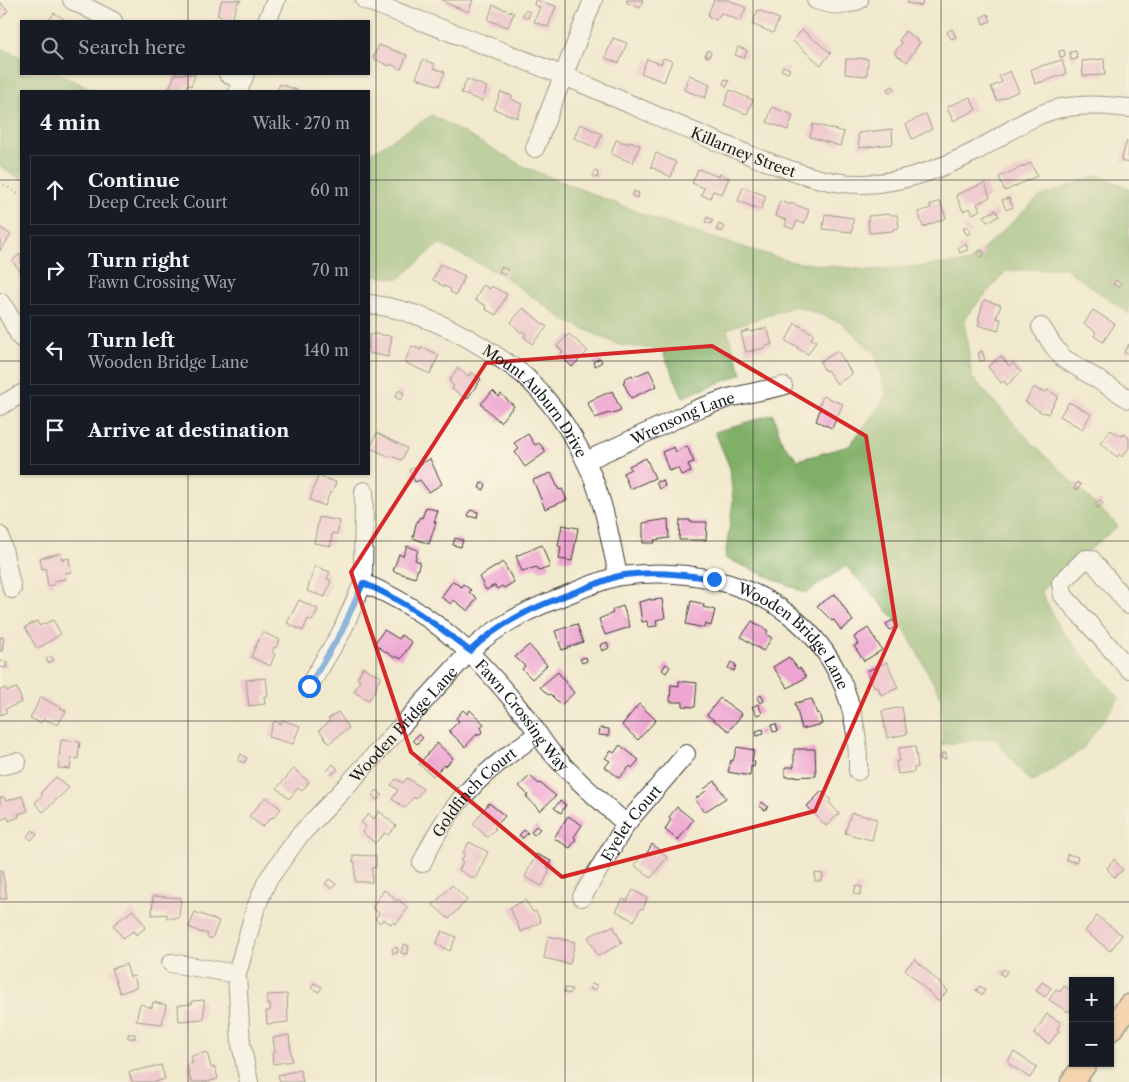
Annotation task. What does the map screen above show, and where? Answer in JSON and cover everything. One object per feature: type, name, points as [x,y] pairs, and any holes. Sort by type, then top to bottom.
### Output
[{"type":"main road","points":[[1114,1025],[1129,1006]]},
{"type":"main road","points":[[1072,1082],[1083,1067]]},
{"type":"street","points":[[72,0],[110,20]]},
{"type":"street","points":[[267,20],[276,0]]},
{"type":"street","name":"Killarney Street","points":[[365,0],[563,75],[726,146],[788,169],[816,177],[862,184],[893,180],[933,170],[976,151],[1019,125],[1050,111],[1067,106],[1129,108]]},
{"type":"street","points":[[535,148],[593,0]]},
{"type":"street","points":[[816,0],[835,6],[850,4],[859,0]]},
{"type":"street","points":[[0,302],[20,336]]},
{"type":"street","name":"Mount Auburn Drive","points":[[370,304],[389,306],[408,311],[436,322],[486,349],[527,378],[574,438],[586,461],[604,512],[618,576]]},
{"type":"street","points":[[1040,327],[1063,358],[1129,399]]},
{"type":"street","name":"Wrensong Lane","points":[[586,461],[697,409],[728,398],[783,386]]},
{"type":"street","points":[[0,406],[20,395]]},
{"type":"street","points":[[309,686],[342,631],[363,583],[364,492]]},
{"type":"street","points":[[0,536],[12,589]]},
{"type":"street","points":[[1129,605],[1091,559],[1085,559],[1061,583],[1063,595],[1129,669]]},
{"type":"street","name":"Wooden Bridge Lane","points":[[249,1082],[241,1044],[237,974],[255,910],[267,881],[299,836],[470,651],[492,631],[529,610],[618,576],[655,574],[695,576],[714,579],[753,592],[772,602],[794,618],[807,630],[834,666],[845,687],[853,713],[858,751],[858,771]]},
{"type":"street","name":"Fawn Crossing Way","points":[[363,583],[420,612],[470,651],[523,713],[570,773],[626,824]]},
{"type":"street","name":"Goldfinch Court","points":[[422,863],[444,821],[473,784],[508,754],[538,734]]},
{"type":"street","name":"Eyelet Court","points":[[582,897],[626,824],[686,754]]},
{"type":"street","points":[[171,963],[237,974]]},
{"type":"path","points":[[0,182],[20,195]]},
{"type":"highlighted area","points":[[712,346],[866,436],[896,626],[815,811],[562,877],[411,752],[351,572],[486,363]]},
{"type":"green space","points":[[0,48],[20,57],[20,75],[60,75],[95,90],[20,90],[20,178],[0,166]]},
{"type":"green space","points":[[432,115],[525,167],[673,226],[793,262],[869,270],[969,262],[1039,197],[1098,175],[1129,188],[1129,314],[1065,268],[1006,271],[964,319],[972,377],[1030,441],[1118,526],[1041,591],[1059,627],[1119,698],[1082,750],[1031,783],[994,738],[942,745],[941,697],[905,630],[846,566],[806,593],[725,558],[733,502],[730,468],[715,432],[773,414],[782,442],[798,460],[849,446],[887,396],[875,354],[842,323],[796,306],[727,329],[742,374],[683,397],[662,350],[619,345],[566,321],[502,275],[439,244],[399,279],[370,275],[370,153]]},
{"type":"building","points":[[222,0],[241,0],[238,2],[231,20],[217,15]]},
{"type":"building","points":[[442,0],[473,0],[468,12]]},
{"type":"building","points":[[535,0],[556,6],[548,27],[534,22],[540,7],[534,5]]},
{"type":"building","points":[[627,0],[643,0],[640,8],[626,2]]},
{"type":"building","points":[[714,0],[729,0],[746,8],[740,21],[721,13],[716,20],[709,17],[708,14]]},
{"type":"building","points":[[908,0],[923,0],[922,6],[907,3]]},
{"type":"building","points":[[0,2],[8,11],[0,19]]},
{"type":"building","points":[[493,5],[514,13],[508,27],[488,20]]},
{"type":"building","points":[[525,10],[530,12],[528,18],[522,16]]},
{"type":"building","points":[[758,10],[779,19],[773,33],[752,24]]},
{"type":"building","points":[[54,13],[65,20],[49,20]]},
{"type":"building","points":[[988,14],[991,21],[983,24],[981,17]]},
{"type":"building","points":[[952,29],[956,37],[951,39],[947,32]]},
{"type":"building","points":[[802,30],[831,53],[821,65],[793,41]]},
{"type":"building","points":[[905,31],[920,42],[907,62],[894,53],[902,43],[899,41]]},
{"type":"building","points":[[613,38],[627,43],[619,63],[605,58]]},
{"type":"building","points":[[379,45],[407,55],[401,69],[390,64],[389,66],[373,58]]},
{"type":"building","points":[[738,47],[747,50],[744,58],[735,55]]},
{"type":"building","points":[[707,50],[711,52],[709,57],[705,56]]},
{"type":"building","points":[[1064,50],[1065,56],[1060,57],[1059,51]]},
{"type":"building","points":[[1076,51],[1077,59],[1071,60],[1070,52]]},
{"type":"building","points":[[663,58],[672,61],[664,82],[641,73],[647,59],[661,64]]},
{"type":"building","points":[[846,59],[868,59],[867,76],[845,74]]},
{"type":"building","points":[[1104,59],[1105,75],[1083,76],[1082,61]]},
{"type":"building","points":[[423,60],[435,64],[433,68],[445,72],[439,86],[416,78]]},
{"type":"building","points":[[1062,60],[1066,74],[1035,84],[1031,69]]},
{"type":"building","points":[[783,66],[790,69],[788,73],[781,70]]},
{"type":"building","points":[[1010,71],[1019,91],[997,101],[991,87],[1002,82],[999,76]]},
{"type":"building","points":[[175,75],[195,75],[191,86],[187,84],[185,90],[168,90]]},
{"type":"building","points":[[689,75],[710,84],[705,98],[684,90]]},
{"type":"building","points":[[467,79],[487,87],[482,101],[461,93]]},
{"type":"building","points":[[725,79],[729,81],[727,86],[723,84]]},
{"type":"building","points":[[280,84],[297,90],[277,90]]},
{"type":"building","points":[[893,86],[895,90],[889,93],[887,89]]},
{"type":"building","points":[[730,90],[753,100],[747,114],[724,105]]},
{"type":"building","points":[[501,92],[512,96],[511,99],[522,104],[517,118],[494,109]]},
{"type":"building","points":[[970,97],[976,110],[953,121],[947,107]]},
{"type":"building","points":[[772,107],[793,115],[788,130],[767,122]]},
{"type":"building","points":[[926,114],[932,129],[912,139],[906,124]]},
{"type":"building","points":[[580,124],[602,134],[596,148],[574,138]]},
{"type":"building","points":[[813,124],[844,132],[840,146],[810,137]]},
{"type":"building","points":[[892,129],[893,144],[859,148],[858,133]]},
{"type":"building","points":[[616,140],[629,144],[630,141],[640,145],[633,163],[611,154]]},
{"type":"building","points":[[1127,141],[1129,142],[1128,163],[1121,161]]},
{"type":"building","points":[[656,153],[676,162],[671,177],[651,167]]},
{"type":"building","points":[[1031,163],[1037,176],[1005,191],[999,177]]},
{"type":"building","points":[[698,169],[719,177],[719,174],[729,178],[722,194],[713,191],[710,198],[701,195],[704,188],[692,183]]},
{"type":"building","points":[[595,171],[598,172],[597,178],[593,177]]},
{"type":"building","points":[[985,183],[990,197],[977,204],[980,210],[973,214],[970,208],[963,211],[956,195]]},
{"type":"building","points":[[743,187],[766,196],[761,210],[738,201]]},
{"type":"building","points":[[634,191],[639,193],[637,198],[632,196]]},
{"type":"building","points":[[1009,198],[1013,207],[1006,210],[1002,200]]},
{"type":"building","points":[[780,201],[809,210],[804,224],[797,221],[793,229],[785,226],[787,220],[775,216]]},
{"type":"building","points":[[940,201],[946,218],[923,227],[918,212],[931,208],[930,205]]},
{"type":"building","points":[[996,210],[999,216],[987,222],[984,216]]},
{"type":"building","points":[[825,214],[853,218],[852,232],[823,229]]},
{"type":"building","points":[[897,215],[899,228],[893,229],[893,231],[869,233],[868,216]]},
{"type":"building","points":[[707,217],[713,220],[711,224],[705,222]]},
{"type":"building","points":[[719,224],[725,227],[722,232],[716,230]]},
{"type":"building","points":[[967,226],[971,233],[967,235],[963,228]]},
{"type":"building","points":[[0,227],[11,235],[0,251]]},
{"type":"building","points":[[966,244],[968,250],[960,253],[958,247]]},
{"type":"building","points":[[981,250],[984,252],[984,255],[981,257],[978,255],[978,252]]},
{"type":"building","points":[[20,254],[20,271],[12,261]]},
{"type":"building","points":[[440,264],[465,276],[456,295],[450,292],[451,289],[433,280]]},
{"type":"building","points":[[501,267],[508,270],[505,275],[499,272]]},
{"type":"building","points":[[1115,280],[1121,283],[1119,287],[1113,284]]},
{"type":"building","points":[[483,285],[490,289],[491,286],[507,294],[496,315],[485,309],[486,306],[475,300]]},
{"type":"building","points":[[984,300],[1001,305],[996,318],[1001,319],[998,331],[978,325]]},
{"type":"building","points":[[523,308],[547,327],[532,344],[524,337],[526,334],[522,331],[521,333],[511,322]]},
{"type":"building","points":[[1093,310],[1115,324],[1103,342],[1094,336],[1096,332],[1084,324]]},
{"type":"building","points":[[795,323],[814,334],[811,339],[816,341],[808,354],[786,341]]},
{"type":"building","points":[[767,328],[772,344],[765,348],[746,352],[741,333]]},
{"type":"building","points":[[569,334],[588,351],[572,367],[560,355],[563,352],[557,346]]},
{"type":"building","points":[[370,335],[392,336],[388,357],[370,353]]},
{"type":"building","points":[[1129,344],[1129,355],[1124,352]]},
{"type":"building","points":[[412,346],[421,350],[422,347],[439,355],[430,374],[404,362]]},
{"type":"building","points":[[838,351],[852,374],[837,384],[827,370],[825,371],[820,362]]},
{"type":"building","points":[[982,351],[985,360],[980,361],[978,353]]},
{"type":"building","points":[[1001,356],[1009,366],[1013,363],[1021,372],[1007,385],[1004,381],[1001,383],[988,367]]},
{"type":"building","points":[[600,358],[602,362],[595,366],[593,362]]},
{"type":"building","points":[[457,368],[469,376],[471,372],[481,379],[467,399],[452,389],[454,386],[449,382]]},
{"type":"building","points":[[649,370],[657,386],[631,398],[623,382],[625,381],[624,379]]},
{"type":"building","points":[[1034,387],[1041,392],[1042,390],[1046,392],[1048,390],[1058,396],[1048,414],[1025,402]]},
{"type":"building","points":[[399,390],[404,393],[400,400],[395,397]]},
{"type":"building","points":[[493,391],[499,397],[501,394],[514,406],[500,422],[481,404]]},
{"type":"building","points":[[612,391],[621,410],[595,418],[587,402]]},
{"type":"building","points":[[823,396],[843,404],[832,428],[816,421]]},
{"type":"building","points":[[1069,402],[1091,414],[1082,429],[1060,416]]},
{"type":"building","points":[[1111,430],[1117,435],[1122,436],[1124,434],[1129,438],[1129,448],[1122,457],[1119,454],[1117,457],[1100,443]]},
{"type":"building","points":[[377,433],[407,448],[402,460],[370,448]]},
{"type":"building","points":[[528,434],[535,445],[539,443],[546,452],[525,467],[515,452],[519,449],[514,443]]},
{"type":"building","points":[[687,446],[694,462],[688,464],[691,472],[681,475],[678,468],[669,471],[662,452],[674,447],[676,452]]},
{"type":"building","points":[[646,458],[655,478],[630,489],[623,473],[631,469],[629,466]]},
{"type":"building","points":[[430,459],[442,484],[429,492],[420,480],[415,482],[409,470]]},
{"type":"building","points":[[551,473],[559,490],[562,489],[567,500],[545,509],[533,480]]},
{"type":"building","points":[[318,476],[336,482],[325,506],[310,500]]},
{"type":"building","points":[[663,480],[665,486],[659,489],[656,482]]},
{"type":"building","points":[[1077,482],[1081,485],[1077,490],[1074,488]]},
{"type":"building","points":[[481,483],[486,484],[484,490],[479,488]]},
{"type":"building","points":[[1100,500],[1103,503],[1098,508],[1095,504]]},
{"type":"building","points":[[426,507],[438,511],[429,544],[413,538],[416,524],[420,517],[422,518]]},
{"type":"building","points":[[470,510],[478,512],[477,518],[468,516]]},
{"type":"building","points":[[319,517],[340,521],[337,534],[332,533],[331,546],[314,543]]},
{"type":"building","points":[[668,519],[669,538],[654,540],[655,543],[643,543],[643,523]]},
{"type":"building","points":[[680,520],[707,522],[706,540],[679,540]]},
{"type":"building","points":[[562,525],[578,528],[572,561],[559,559],[561,547],[558,546]]},
{"type":"building","points":[[455,538],[463,540],[461,547],[453,545]]},
{"type":"building","points":[[542,545],[550,567],[539,571],[537,567],[522,571],[516,556]]},
{"type":"building","points":[[407,546],[418,550],[415,560],[420,562],[415,578],[393,571],[399,554],[403,556]]},
{"type":"building","points":[[61,553],[62,560],[69,558],[71,572],[65,573],[66,579],[54,581],[54,585],[48,586],[45,568],[42,569],[40,558]]},
{"type":"building","points":[[503,562],[514,582],[504,588],[502,586],[497,589],[493,586],[486,590],[479,577]]},
{"type":"building","points":[[315,566],[330,572],[327,579],[331,580],[325,597],[307,591]]},
{"type":"building","points":[[453,581],[461,587],[463,584],[477,598],[468,611],[454,600],[451,604],[441,597]]},
{"type":"building","points":[[835,594],[853,621],[841,630],[834,620],[832,621],[817,606]]},
{"type":"building","points":[[662,599],[665,618],[656,620],[657,626],[648,627],[647,621],[642,622],[639,602]]},
{"type":"building","points":[[299,600],[318,609],[312,621],[308,619],[303,631],[287,623]]},
{"type":"building","points":[[691,601],[704,604],[703,607],[715,610],[711,626],[705,624],[704,628],[686,624]]},
{"type":"building","points":[[623,606],[630,627],[605,635],[599,619],[613,613],[612,610]]},
{"type":"building","points":[[53,620],[61,634],[37,649],[25,627],[37,621],[39,626]]},
{"type":"building","points":[[893,620],[896,626],[890,630],[886,624]]},
{"type":"building","points":[[752,621],[768,631],[766,634],[772,638],[763,651],[741,637]]},
{"type":"building","points":[[577,624],[583,642],[562,650],[555,631]]},
{"type":"building","points":[[868,628],[882,650],[864,661],[854,646],[858,644],[854,637]]},
{"type":"building","points":[[384,630],[399,639],[401,635],[412,642],[401,659],[396,656],[395,658],[374,644]]},
{"type":"building","points":[[262,632],[280,640],[272,652],[275,654],[270,666],[251,657]]},
{"type":"building","points":[[0,637],[4,638],[2,651],[0,651]]},
{"type":"building","points":[[607,642],[609,648],[602,651],[600,645]]},
{"type":"building","points":[[529,645],[547,665],[532,679],[522,669],[525,666],[515,657]]},
{"type":"building","points":[[51,656],[54,660],[48,663],[46,659]]},
{"type":"building","points":[[586,657],[587,661],[582,663],[580,659]]},
{"type":"building","points":[[789,657],[806,677],[788,688],[773,667]]},
{"type":"building","points":[[0,661],[7,662],[6,668],[0,667]]},
{"type":"building","points":[[731,662],[736,665],[734,671],[728,668]]},
{"type":"building","points":[[887,662],[898,688],[881,695],[878,687],[875,688],[867,671]]},
{"type":"building","points":[[666,664],[670,667],[666,673],[662,670]]},
{"type":"building","points":[[363,667],[381,677],[369,700],[354,692],[360,681],[357,679]]},
{"type":"building","points":[[558,672],[574,693],[561,705],[540,687]]},
{"type":"building","points":[[266,678],[268,696],[264,696],[265,704],[249,706],[246,680]]},
{"type":"building","points":[[679,681],[697,683],[695,707],[683,706],[683,702],[670,702],[671,685],[679,686]]},
{"type":"building","points":[[6,688],[7,691],[17,688],[22,702],[5,709],[7,712],[0,715],[0,690]]},
{"type":"building","points":[[761,695],[764,701],[760,703],[757,698]]},
{"type":"building","points":[[41,697],[66,711],[58,725],[44,719],[41,723],[30,718]]},
{"type":"building","points":[[720,698],[742,714],[729,731],[707,715]]},
{"type":"building","points":[[812,699],[822,724],[802,729],[795,703]]},
{"type":"building","points":[[639,704],[656,720],[638,740],[622,725]]},
{"type":"building","points":[[758,704],[762,713],[757,715],[752,707]]},
{"type":"building","points":[[902,707],[907,734],[887,738],[882,711]]},
{"type":"building","points":[[463,710],[467,714],[470,710],[484,724],[481,728],[483,731],[478,736],[477,734],[465,747],[449,731],[459,721],[456,718]]},
{"type":"building","points":[[338,712],[349,728],[329,743],[319,730],[330,721],[328,719]]},
{"type":"building","points":[[282,720],[300,726],[293,744],[268,737],[274,721],[281,724]]},
{"type":"building","points":[[776,724],[778,731],[773,732],[771,725]]},
{"type":"building","points":[[600,728],[609,729],[609,736],[599,735]]},
{"type":"building","points":[[763,729],[764,734],[757,736],[756,731]]},
{"type":"building","points":[[419,734],[423,738],[417,744],[413,740]]},
{"type":"building","points":[[61,740],[80,742],[78,759],[72,758],[70,769],[58,768]]},
{"type":"building","points":[[437,743],[453,758],[433,776],[419,764]]},
{"type":"building","points":[[620,745],[639,760],[632,768],[630,766],[619,778],[605,767],[610,761],[605,758],[611,751],[614,753]]},
{"type":"building","points":[[915,746],[918,767],[914,768],[914,772],[898,774],[896,761],[899,761],[899,748]]},
{"type":"building","points":[[737,747],[754,750],[752,761],[755,762],[754,767],[751,766],[750,776],[728,772]]},
{"type":"building","points":[[794,749],[815,749],[816,776],[785,777],[785,767],[794,767]]},
{"type":"building","points":[[942,753],[946,753],[946,759],[941,758]]},
{"type":"building","points":[[241,754],[247,758],[244,763],[238,760]]},
{"type":"building","points":[[333,764],[338,769],[331,775],[327,771]]},
{"type":"building","points":[[294,769],[309,782],[302,791],[298,788],[289,799],[277,788]]},
{"type":"building","points":[[530,776],[556,796],[540,811],[519,786]]},
{"type":"building","points":[[56,777],[69,788],[43,812],[35,803],[43,795],[41,793]]},
{"type":"building","points":[[407,778],[423,789],[416,799],[414,797],[405,808],[392,799],[398,790],[391,785],[396,779],[403,783]]},
{"type":"building","points":[[715,781],[726,798],[704,812],[695,799]]},
{"type":"building","points":[[377,790],[382,795],[377,800],[372,795]]},
{"type":"building","points":[[822,791],[831,800],[829,802],[839,814],[826,826],[807,806]]},
{"type":"building","points":[[22,796],[28,811],[18,814],[19,817],[9,821],[8,817],[0,820],[0,798],[4,797],[6,801]]},
{"type":"building","points":[[266,797],[281,809],[262,827],[249,816]]},
{"type":"building","points":[[560,801],[566,805],[561,813],[554,808]]},
{"type":"building","points":[[762,802],[768,807],[765,810],[759,806]]},
{"type":"building","points":[[489,803],[505,816],[494,828],[496,829],[487,837],[473,824]]},
{"type":"building","points":[[677,807],[693,820],[678,840],[665,830],[671,819],[669,817]]},
{"type":"building","points":[[379,811],[396,826],[388,835],[385,833],[375,843],[362,832],[366,827],[361,822],[369,814],[374,819]]},
{"type":"building","points":[[851,813],[877,819],[872,840],[845,833]]},
{"type":"building","points":[[568,816],[582,825],[574,837],[576,839],[570,848],[554,838]]},
{"type":"building","points":[[536,826],[540,829],[534,835],[531,832]]},
{"type":"building","points":[[33,830],[37,835],[31,840],[27,836]]},
{"type":"building","points":[[524,830],[528,833],[523,838],[519,835]]},
{"type":"building","points":[[469,842],[488,852],[475,879],[459,870],[465,854],[463,853]]},
{"type":"building","points":[[652,844],[667,857],[651,878],[634,865],[642,855],[645,857]]},
{"type":"building","points":[[536,854],[551,861],[547,868],[550,870],[542,886],[525,877]]},
{"type":"building","points":[[1067,854],[1078,857],[1076,862],[1066,860]]},
{"type":"building","points":[[353,855],[376,856],[376,867],[372,868],[372,882],[355,882]]},
{"type":"building","points":[[1114,859],[1123,870],[1114,877],[1107,868]]},
{"type":"building","points":[[0,870],[2,870],[7,898],[0,899]]},
{"type":"building","points":[[815,873],[823,874],[822,881],[815,881]]},
{"type":"building","points":[[329,879],[336,884],[332,889],[325,884]]},
{"type":"building","points":[[452,885],[467,900],[449,919],[433,905]]},
{"type":"building","points":[[856,885],[862,887],[860,895],[854,894]]},
{"type":"building","points":[[384,890],[394,897],[396,901],[398,899],[408,908],[396,924],[392,922],[391,924],[383,919],[380,923],[375,919],[379,913],[372,908]]},
{"type":"building","points":[[633,890],[647,898],[643,909],[641,908],[634,921],[616,911],[623,899],[627,901]]},
{"type":"building","points":[[153,896],[181,898],[179,918],[167,918],[167,914],[152,915]]},
{"type":"building","points":[[525,900],[533,912],[536,911],[541,922],[521,932],[510,908]]},
{"type":"building","points":[[133,910],[146,927],[136,935],[133,931],[123,938],[113,925]]},
{"type":"building","points":[[195,912],[219,921],[212,939],[207,937],[208,934],[189,927]]},
{"type":"building","points":[[1097,916],[1122,935],[1110,951],[1085,931]]},
{"type":"building","points":[[613,926],[622,943],[598,956],[588,937]]},
{"type":"building","points":[[442,931],[456,937],[450,951],[436,944]]},
{"type":"building","points":[[548,936],[575,942],[570,964],[544,958]]},
{"type":"building","points":[[403,944],[409,946],[407,954],[401,953]]},
{"type":"building","points":[[397,947],[398,952],[393,954],[392,949]]},
{"type":"building","points":[[915,959],[948,991],[938,1001],[905,969]]},
{"type":"building","points":[[126,964],[130,977],[134,976],[137,987],[120,993],[111,969]]},
{"type":"building","points":[[1003,969],[1007,971],[1004,976],[1000,974]]},
{"type":"building","points":[[1042,982],[1051,988],[1045,997],[1036,991]]},
{"type":"building","points":[[314,983],[322,987],[319,992],[311,988]]},
{"type":"building","points":[[591,984],[597,985],[596,990],[590,989]]},
{"type":"building","points":[[980,986],[985,990],[982,995],[976,990]]},
{"type":"building","points":[[1064,986],[1069,989],[1068,1012],[1049,1000],[1056,989],[1060,992]]},
{"type":"building","points":[[565,988],[572,989],[570,994],[564,992]]},
{"type":"building","points":[[287,994],[288,1022],[267,1024],[266,1011],[270,1011],[270,1004],[267,1005],[267,995]]},
{"type":"building","points":[[204,1000],[204,1019],[179,1021],[178,1005],[192,1004],[192,1001]]},
{"type":"building","points":[[153,1002],[166,1005],[162,1024],[136,1021],[140,1004],[152,1008]]},
{"type":"building","points":[[1047,1014],[1061,1023],[1057,1029],[1059,1031],[1049,1044],[1034,1034]]},
{"type":"building","points":[[128,1034],[135,1034],[135,1038],[128,1038]]},
{"type":"building","points":[[289,1035],[292,1061],[273,1064],[272,1053],[275,1052],[273,1038]]},
{"type":"building","points":[[207,1052],[211,1068],[215,1067],[218,1079],[207,1082],[191,1082],[187,1065],[193,1063],[191,1056]]},
{"type":"building","points":[[1014,1052],[1037,1067],[1030,1078],[1009,1064],[1008,1061]]},
{"type":"building","points":[[161,1065],[165,1079],[155,1082],[132,1082],[129,1072]]},
{"type":"building","points":[[300,1070],[303,1082],[280,1082],[278,1075]]},
{"type":"route","points":[[309,686],[342,631],[363,583],[420,612],[470,651],[492,631],[529,610],[618,576],[655,574],[714,579]]}]
